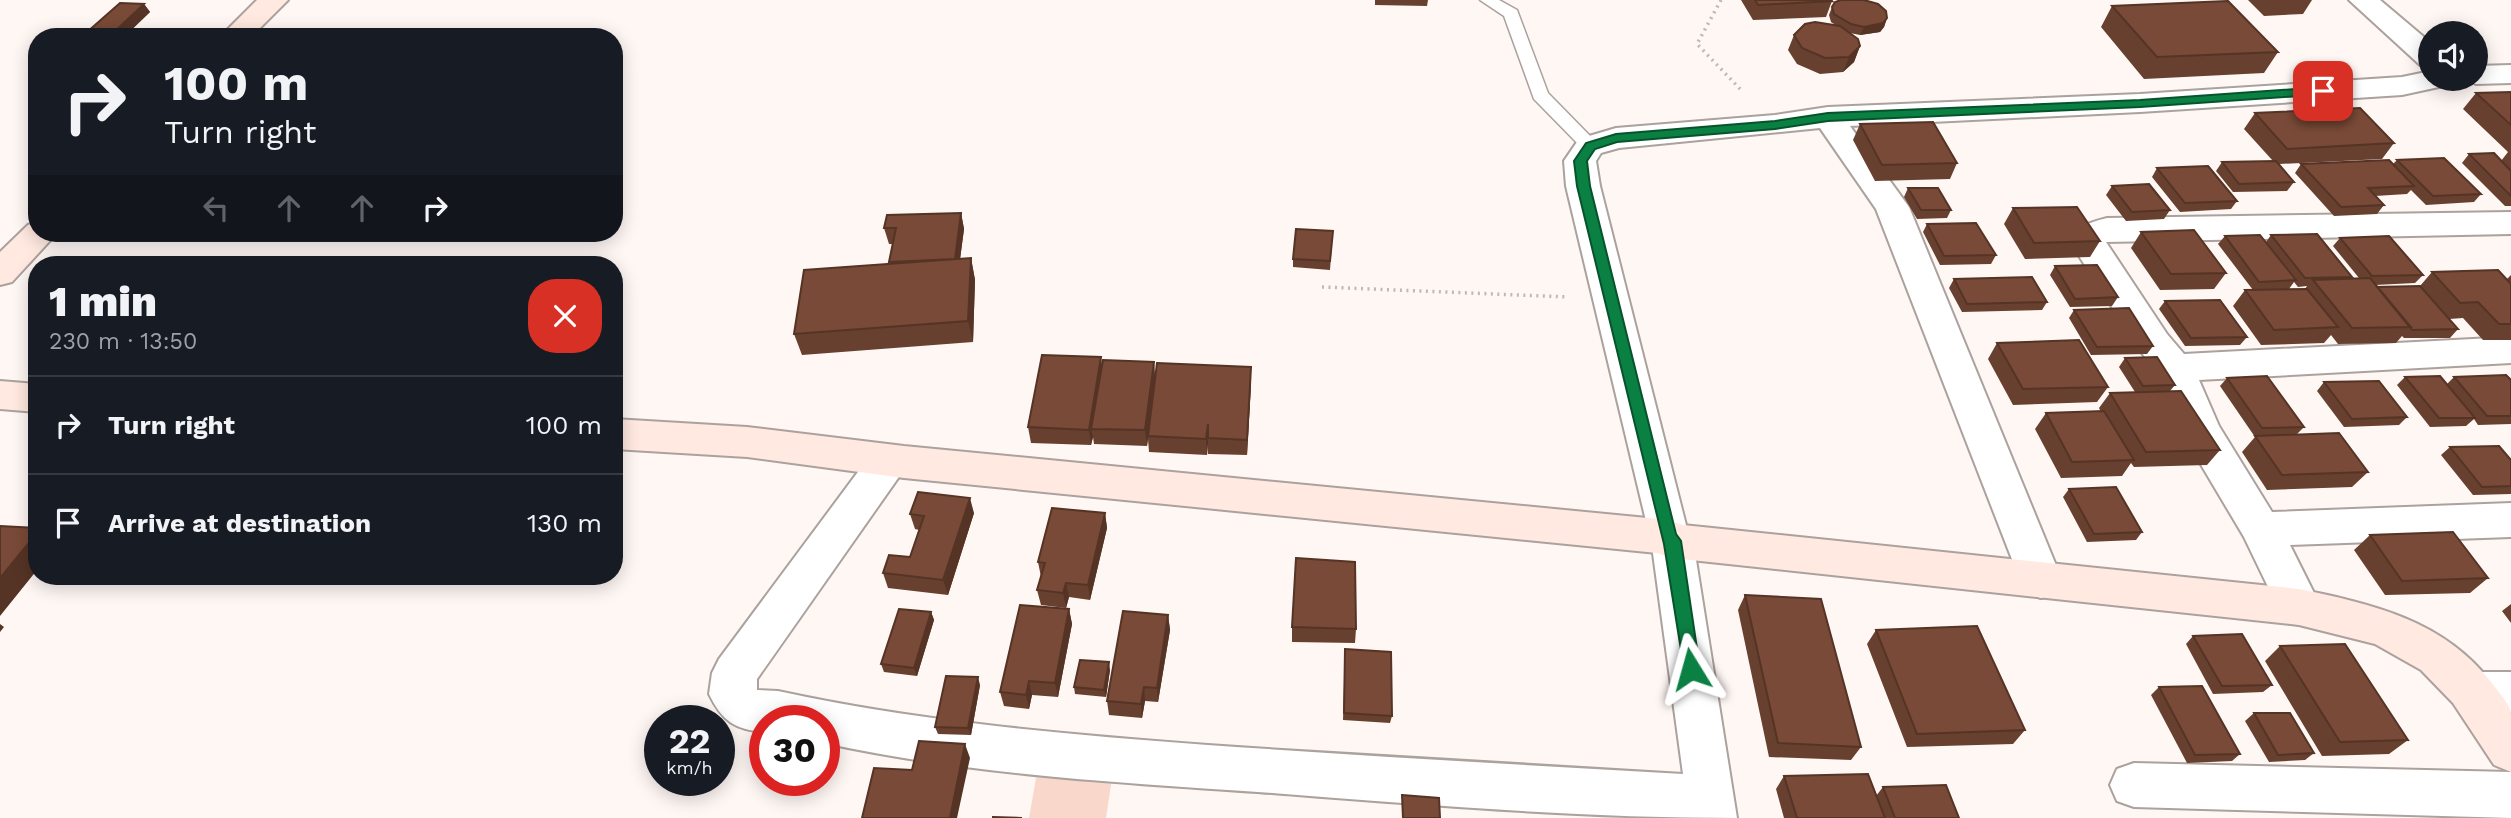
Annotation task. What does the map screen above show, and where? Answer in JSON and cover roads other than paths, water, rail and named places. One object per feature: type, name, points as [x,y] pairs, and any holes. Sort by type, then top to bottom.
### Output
[{"type":"main road","points":[[244,28],[274,0]]},
{"type":"main road","points":[[0,273],[31,242]]},
{"type":"main road","points":[[0,395],[28,397]]},
{"type":"main road","points":[[623,435],[747,442],[889,460],[1670,539],[2299,607],[2393,632],[2437,656],[2491,692],[2511,750]]},
{"type":"street","points":[[2363,0],[2418,48]]},
{"type":"street","points":[[2488,75],[2511,74]]},
{"type":"street","points":[[840,726],[876,734],[978,748],[1712,808],[1670,539],[1583,186],[1580,161],[1590,146],[1616,138],[1775,125],[1828,117],[2140,103],[2418,83]]},
{"type":"street","points":[[1828,117],[1892,207],[2041,580]]},
{"type":"street","points":[[2299,607],[2261,530],[2201,431],[2175,368],[2154,343],[2089,245],[2089,236],[2107,229],[2511,223]]},
{"type":"street","points":[[2175,368],[2511,350]]},
{"type":"street","points":[[749,710],[745,710],[732,694],[735,673],[889,460]]},
{"type":"street","points":[[2261,530],[2511,520]]},
{"type":"street","points":[[2134,785],[2511,795]]},
{"type":"lane","points":[[1489,0],[1511,13],[1540,95],[1590,146]]}]
